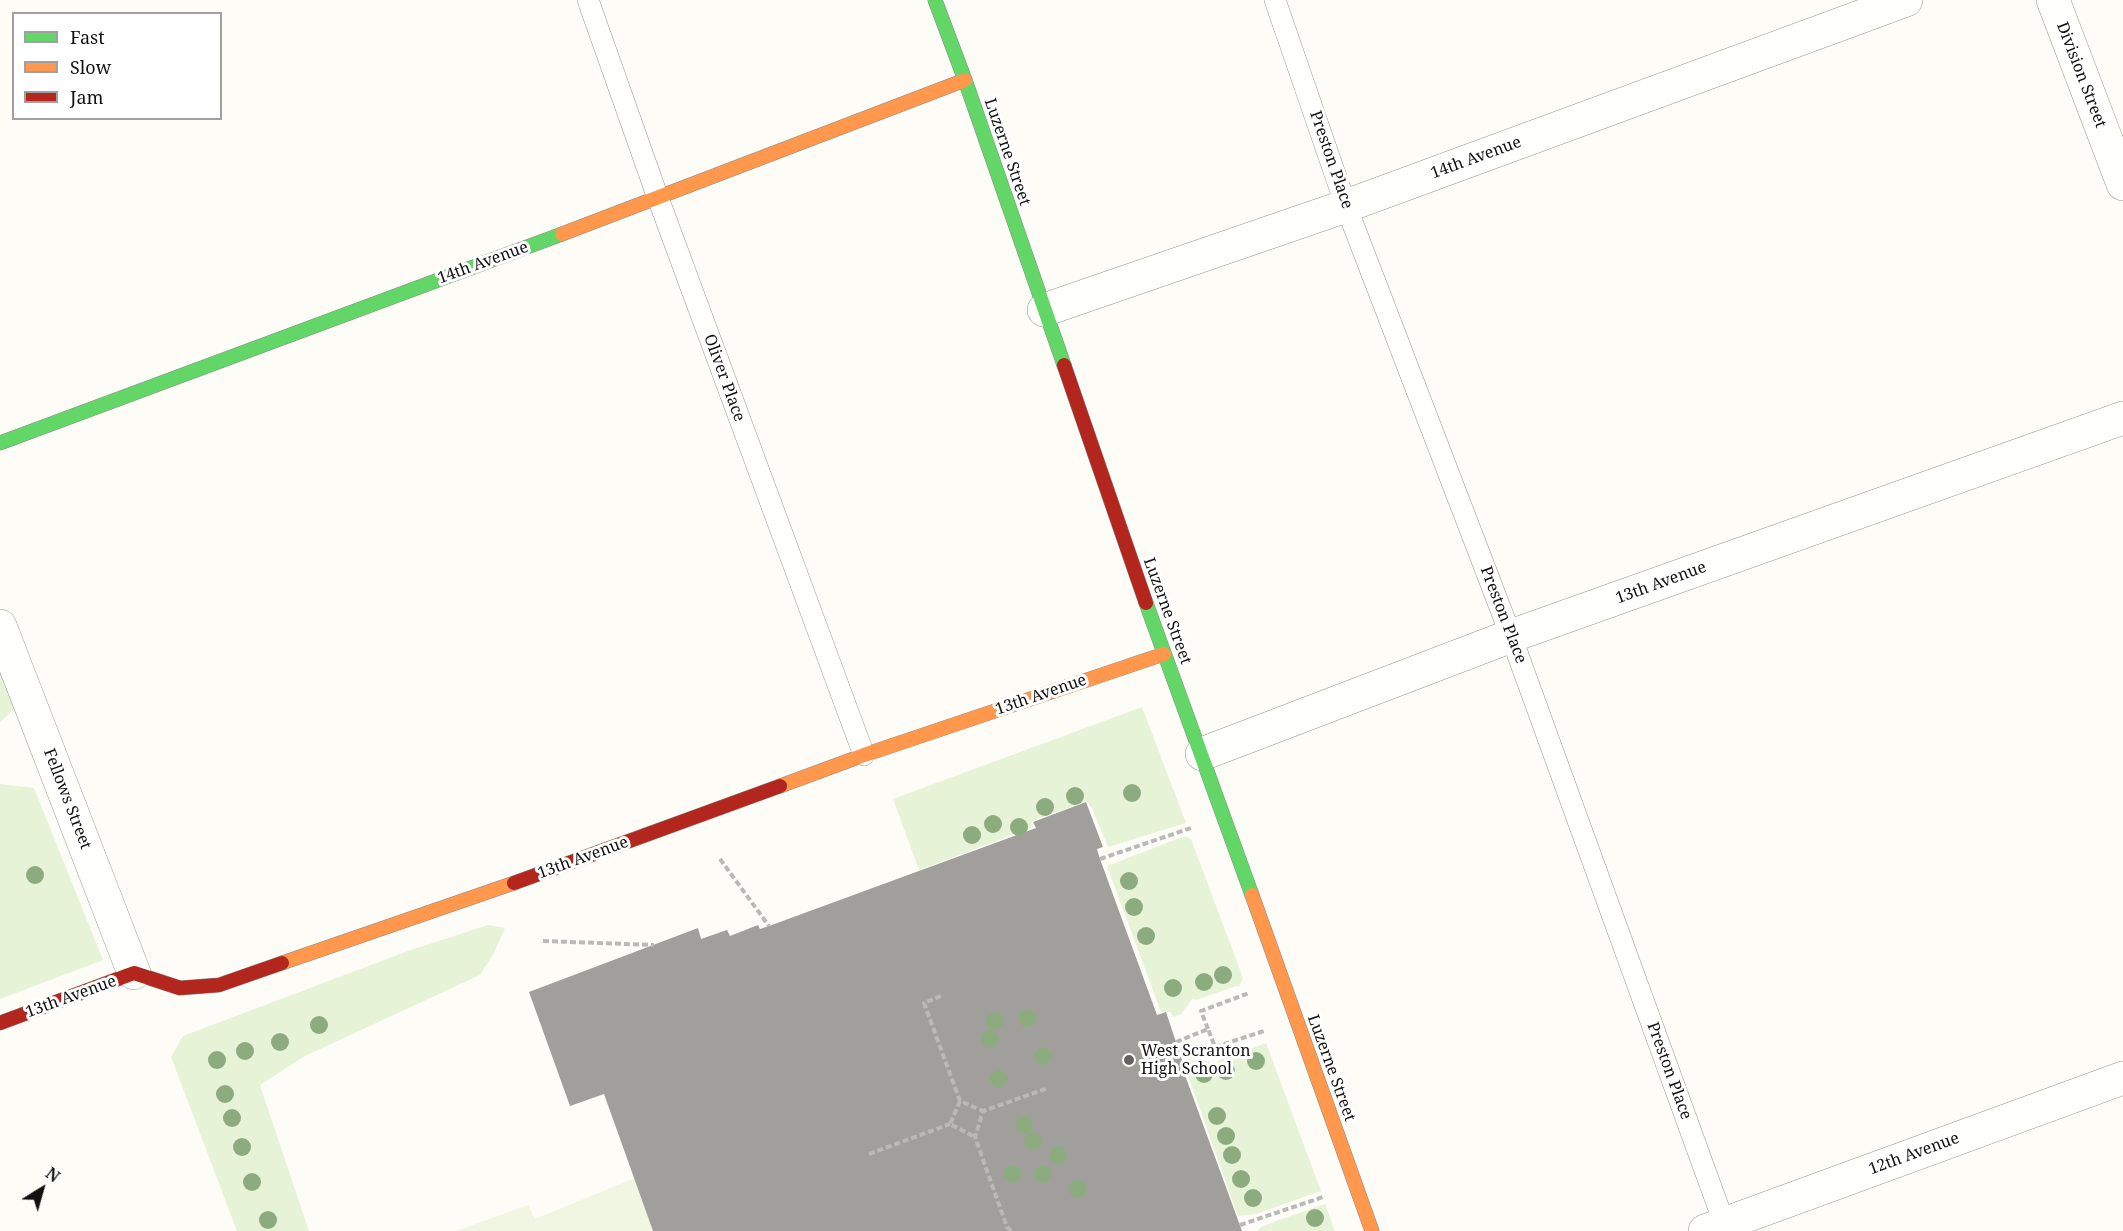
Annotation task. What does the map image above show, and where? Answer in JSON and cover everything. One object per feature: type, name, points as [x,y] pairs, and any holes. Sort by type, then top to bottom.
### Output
[{"type":"street","name":"Luzerne Street","points":[[935,0],[965,80],[1164,654],[1202,754],[1372,1231]]},
{"type":"street","name":"14th Avenue","points":[[1044,310],[1346,206],[1906,0]]},
{"type":"street","name":"Division Street","points":[[2053,0],[2123,184]]},
{"type":"street","name":"14th Avenue","points":[[0,443],[658,198],[965,80]]},
{"type":"street","name":"13th Avenue","points":[[1202,754],[1511,636],[2123,418]]},
{"type":"street","name":"Fellows Street","points":[[0,626],[134,973]]},
{"type":"street","name":"13th Avenue","points":[[0,1023],[134,973],[180,988],[219,985],[523,880],[864,755],[1164,654]]},
{"type":"street","name":"12th Avenue","points":[[1719,1228],[2123,1078]]},
{"type":"lane","name":"Oliver Place","points":[[588,0],[658,198],[864,755]]},
{"type":"lane","name":"Preston Place","points":[[1275,0],[1346,206],[1511,636],[1719,1228]]},
{"type":"path","points":[[1100,858],[1195,826]]},
{"type":"path","points":[[720,859],[769,926]]},
{"type":"path","points":[[543,941],[654,945]]},
{"type":"path","points":[[1249,993],[1201,1011],[1215,1047],[1265,1030]]},
{"type":"path","points":[[869,1154],[950,1124],[960,1101],[924,1004],[941,996]]},
{"type":"path","points":[[1176,1042],[1208,1029]]},
{"type":"path","points":[[960,1101],[983,1111],[1048,1088]]},
{"type":"path","points":[[983,1111],[975,1137],[1007,1227],[1011,1231]]},
{"type":"path","points":[[950,1124],[975,1137]]},
{"type":"path","points":[[1240,1225],[1330,1195]]},
{"type":"green space","points":[[0,636],[24,700],[0,722]]},
{"type":"green space","points":[[1142,707],[1186,823],[1108,847],[1087,801],[1032,821],[1031,828],[919,870],[893,799]]},
{"type":"green space","points":[[0,784],[34,788],[103,960],[0,999]]},
{"type":"green space","points":[[1185,836],[1191,839],[1243,978],[1239,987],[1236,986],[1196,1000],[1193,998],[1180,1015],[1173,1017],[1171,1012],[1161,1012],[1107,866]]},
{"type":"green space","points":[[488,925],[505,928],[494,953],[480,975],[305,1056],[260,1085],[309,1231],[237,1231],[171,1057],[183,1036],[408,951]]},
{"type":"green space","points":[[1266,1043],[1321,1191],[1256,1214],[1238,1216],[1186,1070],[1192,1067],[1190,1061],[1196,1059],[1217,1063],[1219,1060]]},
{"type":"green space","points":[[635,1178],[653,1231],[456,1231],[528,1205],[535,1219]]},
{"type":"green space","points":[[1325,1204],[1335,1231],[1257,1231],[1261,1227]]},
{"type":"building","name":"West Scranton High School","points":[[1086,802],[1103,847],[1097,849],[1100,859],[1157,1015],[1166,1012],[1183,1063],[1182,1067],[1242,1231],[653,1231],[604,1094],[570,1106],[529,992],[698,928],[701,939],[727,930],[730,936],[758,925],[760,929],[769,926],[1036,828],[1033,822]]},
{"type":"traffic: fast","points":[[935,0],[1064,365]]},
{"type":"traffic: fast","points":[[0,443],[562,234]]},
{"type":"traffic: fast","points":[[1146,603],[1252,895]]},
{"type":"traffic: slow","points":[[562,234],[965,80]]},
{"type":"traffic: slow","points":[[780,786],[864,755],[1164,654]]},
{"type":"traffic: slow","points":[[282,963],[514,883]]},
{"type":"traffic: slow","points":[[1252,895],[1372,1231]]},
{"type":"traffic: jam","points":[[1064,365],[1146,603]]},
{"type":"traffic: jam","points":[[514,883],[780,786]]},
{"type":"traffic: jam","points":[[0,1023],[134,973],[180,988],[219,985],[282,963]]},
{"type":"place","name":"West Scranton High School","points":[[1129,1060]]}]
